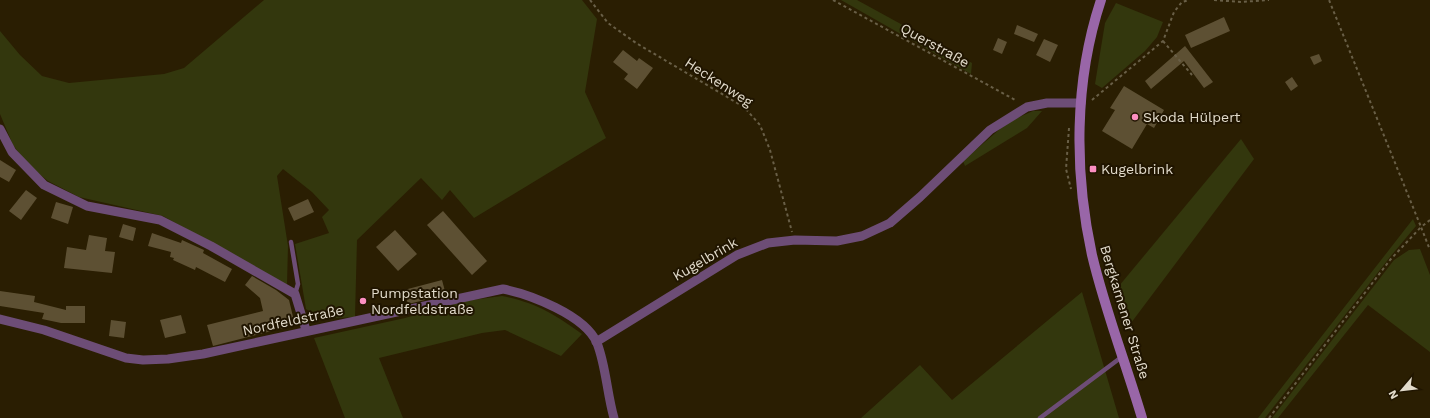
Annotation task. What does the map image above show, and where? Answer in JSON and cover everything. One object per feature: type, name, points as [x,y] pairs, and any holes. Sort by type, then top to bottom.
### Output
[{"type":"street","name":"Bergkamener Straße","points":[[1101,0],[1088,50],[1081,103],[1079,166],[1086,223],[1101,290],[1142,418]]},
{"type":"street","name":"Kugelbrink","points":[[596,342],[737,254],[768,243],[795,240],[837,241],[862,236],[890,223],[920,197],[990,130],[1027,106],[1047,103],[1081,103]]},
{"type":"street","points":[[0,129],[12,152],[44,185],[87,206],[160,220],[211,246],[295,294],[306,330]]},
{"type":"street","name":"Nordfeldstraße","points":[[0,319],[44,330],[126,358],[143,360],[168,359],[203,354],[306,330],[503,288],[529,294],[556,308],[588,330],[596,342],[614,418]]},
{"type":"lane","points":[[291,242],[298,284],[295,294]]},
{"type":"lane","points":[[1040,418],[1123,356]]},
{"type":"path","name":"Heckenweg","points":[[590,0],[608,23],[636,43],[744,107],[760,125],[770,150],[795,240]]},
{"type":"path","name":"Querstraße","points":[[833,0],[1027,106]]},
{"type":"path","points":[[1081,103],[1090,102],[1163,41],[1174,12],[1182,2],[1189,0]]},
{"type":"path","points":[[1214,0],[1241,2],[1269,0]]},
{"type":"path","points":[[1329,0],[1430,250]]},
{"type":"path","points":[[1163,41],[1192,74]]},
{"type":"path","points":[[1269,418],[1390,260],[1421,227],[1430,220]]},
{"type":"green space","points":[[264,0],[582,0],[597,19],[585,92],[606,138],[474,218],[450,190],[442,200],[421,178],[357,240],[355,317],[322,319],[306,309],[295,244],[329,233],[322,217],[329,210],[312,192],[283,169],[277,176],[288,246],[287,285],[163,216],[79,197],[48,181],[28,165],[13,145],[0,114],[0,31],[20,55],[42,76],[69,83],[164,74],[184,68]]},
{"type":"green space","points":[[841,0],[857,0],[972,63],[971,74]]},
{"type":"green space","points":[[1116,3],[1163,22],[1157,37],[1145,51],[1102,88],[1095,84],[1105,23]]},
{"type":"green space","points":[[1033,111],[1042,111],[1027,128],[965,166],[963,161],[1008,122]]},
{"type":"green space","points":[[1241,139],[1254,159],[1128,327],[1114,292]]},
{"type":"green space","points":[[1413,219],[1416,226],[1390,257],[1265,418],[1258,418]]},
{"type":"green space","points":[[1420,249],[1430,275],[1430,352],[1368,305],[1278,418],[1272,418],[1394,260],[1409,250]]},
{"type":"green space","points":[[1082,292],[1119,418],[861,418],[920,365],[952,400]]},
{"type":"green space","points":[[502,296],[525,302],[545,310],[582,334],[561,356],[505,330],[482,333],[379,358],[403,418],[345,418],[314,338],[405,318],[465,301]]},
{"type":"building","points":[[1224,17],[1230,31],[1191,48],[1185,35]]},
{"type":"building","points":[[1017,25],[1038,34],[1034,42],[1014,34]]},
{"type":"building","points":[[998,38],[1007,42],[1002,54],[993,50]]},
{"type":"building","points":[[1044,39],[1058,45],[1050,62],[1036,55]]},
{"type":"building","points":[[1185,46],[1213,82],[1204,88],[1184,61],[1151,89],[1145,81]]},
{"type":"building","points":[[623,50],[637,61],[639,58],[653,68],[637,89],[624,79],[628,74],[613,62]]},
{"type":"building","points":[[1319,54],[1322,61],[1314,65],[1310,57]]},
{"type":"building","points":[[1292,77],[1298,86],[1291,91],[1285,82]]},
{"type":"building","name":"Skoda Hülpert","points":[[1124,86],[1164,110],[1154,128],[1147,124],[1132,149],[1102,131],[1115,110],[1110,108]]},
{"type":"building","points":[[0,160],[16,170],[9,182],[0,177]]},
{"type":"building","points":[[26,190],[37,198],[21,220],[9,211]]},
{"type":"building","points":[[308,199],[314,212],[294,221],[288,208]]},
{"type":"building","points":[[56,202],[73,207],[68,224],[51,218]]},
{"type":"building","points":[[443,211],[487,261],[472,275],[427,225]]},
{"type":"building","points":[[123,224],[136,228],[133,241],[119,237]]},
{"type":"building","points":[[395,230],[417,254],[398,271],[376,247]]},
{"type":"building","points":[[152,233],[181,243],[182,240],[204,250],[203,253],[232,269],[225,282],[196,267],[195,270],[173,260],[174,258],[170,257],[171,252],[148,246]]},
{"type":"building","points":[[89,235],[107,238],[105,251],[115,252],[112,273],[64,268],[67,247],[86,250]]},
{"type":"building","points":[[252,276],[276,290],[289,300],[295,325],[213,346],[207,325],[263,311],[260,298],[245,285]]},
{"type":"building","points":[[442,280],[446,295],[408,304],[404,290]]},
{"type":"building","points":[[0,291],[35,296],[34,302],[66,310],[66,306],[85,306],[85,323],[61,323],[42,319],[44,313],[0,306]]},
{"type":"building","points":[[181,315],[186,333],[165,338],[160,320]]},
{"type":"building","points":[[111,320],[126,322],[124,338],[109,336]]},
{"type":"place","name":"Skoda Hülpert","points":[[1135,117]]},
{"type":"place","name":"Kugelbrink","points":[[1093,169]]},
{"type":"place","name":"Pumpstation Nordfeldstraße","points":[[363,301]]}]
